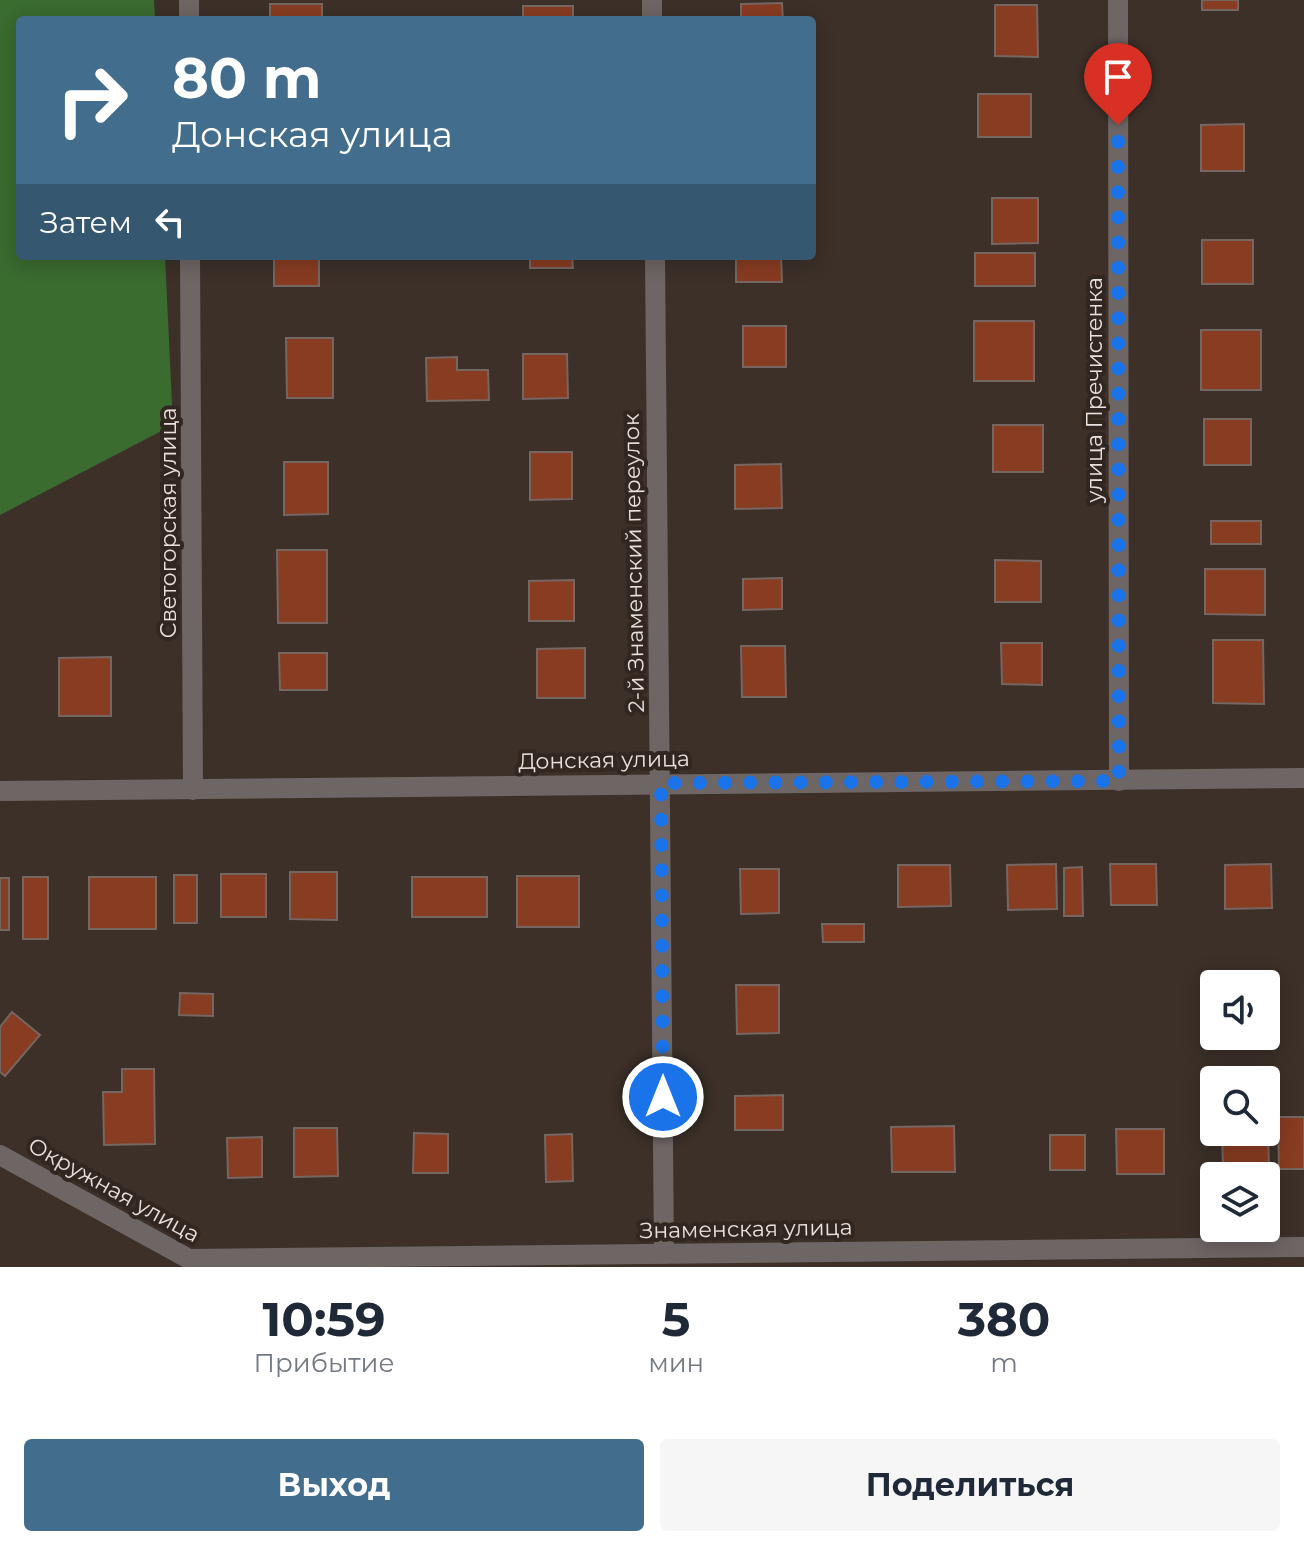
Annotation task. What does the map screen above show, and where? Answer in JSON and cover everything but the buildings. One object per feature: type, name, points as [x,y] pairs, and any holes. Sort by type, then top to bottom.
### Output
[{"type":"street","name":"улица Пречистенка","points":[[1118,0],[1119,781]]},
{"type":"street","name":"Светогорская улица","points":[[190,260],[193,790]]},
{"type":"street","name":"2-й Знаменский переулок","points":[[655,260],[664,1254]]},
{"type":"street","name":"Донская улица","points":[[0,791],[1304,778]]},
{"type":"street","name":"Окружная улица","points":[[0,1155],[196,1263]]},
{"type":"street","name":"Знаменская улица","points":[[196,1263],[1304,1247]]},
{"type":"green space","points":[[0,0],[154,0],[155,16],[16,16],[16,260],[165,260],[173,425],[0,515]]},
{"type":"route","points":[[663,1097],[661,783],[1119,781],[1118,125]]}]
